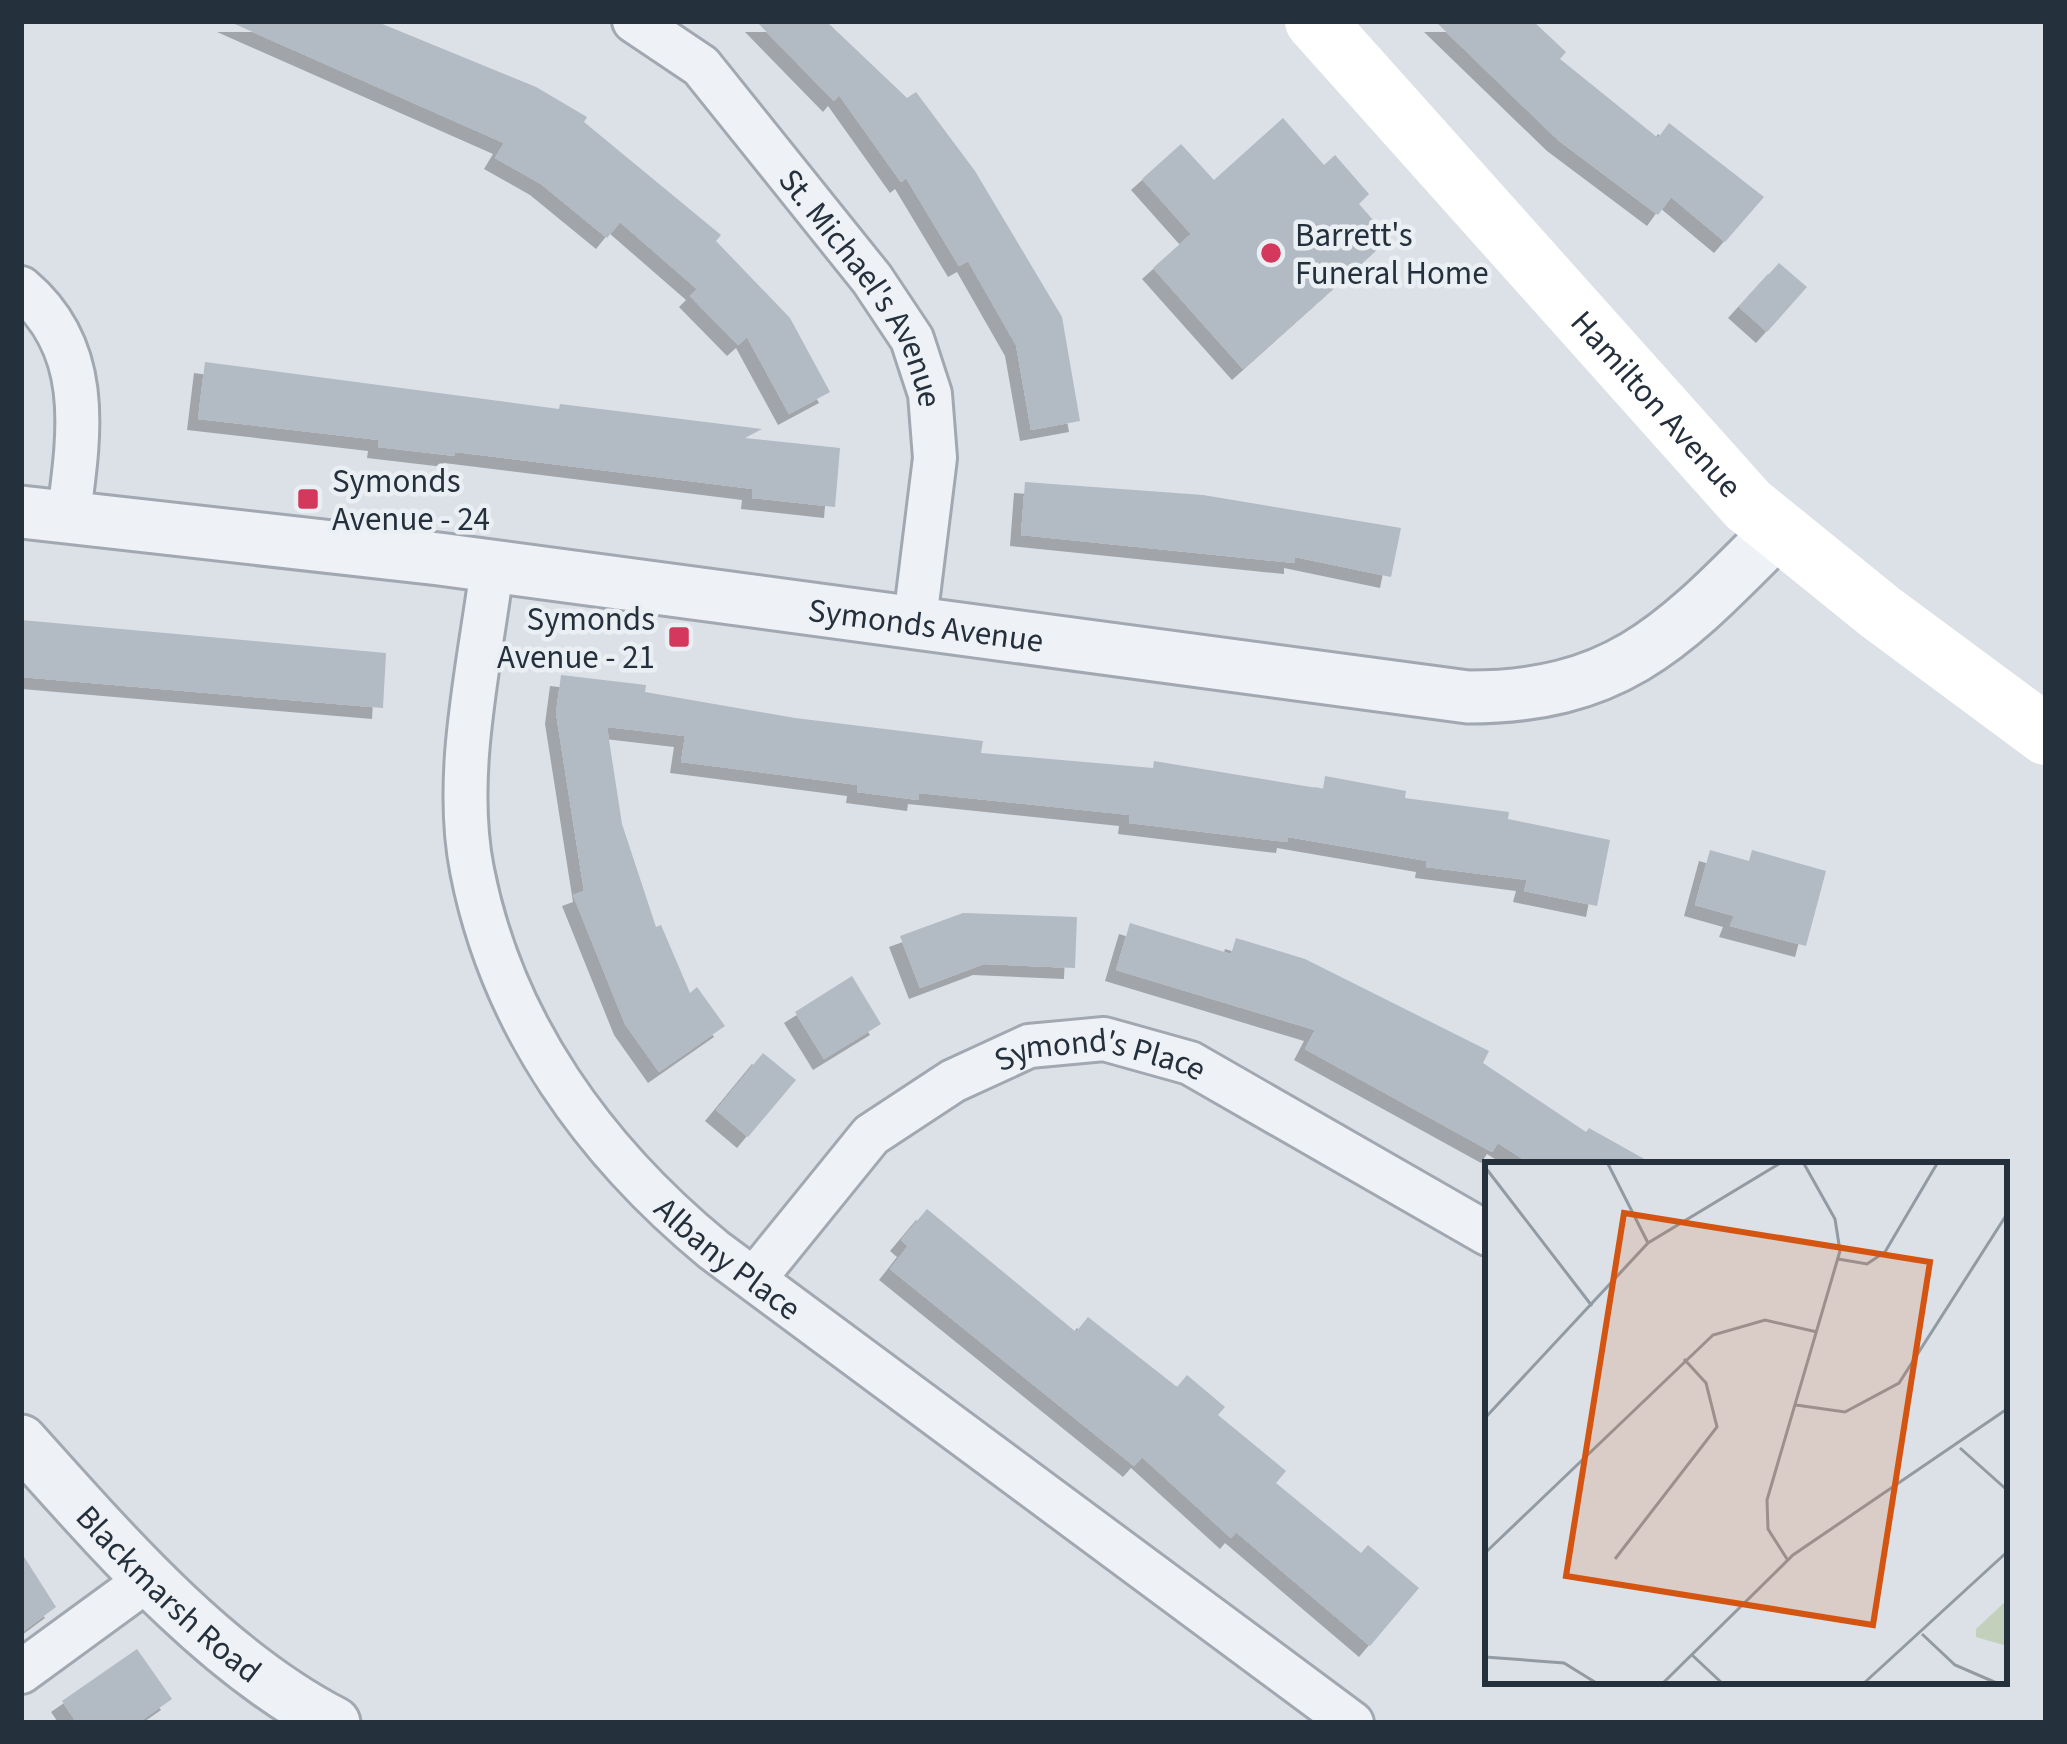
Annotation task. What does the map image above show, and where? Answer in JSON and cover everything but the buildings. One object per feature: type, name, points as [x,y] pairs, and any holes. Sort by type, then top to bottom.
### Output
[{"type":"main road","name":"Hamilton Avenue","points":[[1315,21],[1527,256],[1566,308],[1748,506],[2046,735]]},
{"type":"street","name":"St. Michael's Avenue","points":[[634,21],[701,66],[872,279],[913,340],[930,394],[934,458],[915,620]]},
{"type":"street","points":[[21,288],[41,305],[68,350],[80,394],[45,512]]},
{"type":"street","name":"Symonds Avenue","points":[[45,512],[915,620],[1392,691],[1517,697],[1595,680],[1629,662],[1672,633],[1778,531]]},
{"type":"street","name":"Albany Place","points":[[492,568],[469,789],[471,867],[493,946],[556,1083],[599,1140],[658,1204],[1352,1723]]},
{"type":"street","name":"Symond's Place","points":[[755,1278],[872,1135],[953,1082],[1029,1046],[1105,1039],[1190,1063],[1485,1232]]},
{"type":"street","name":"Blackmarsh Road","points":[[21,1441],[147,1580],[300,1706],[334,1723]]},
{"type":"street","points":[[21,1672],[147,1580]]},
{"type":"place","name":"Barrett's Funeral Home","points":[[1271,253]]},
{"type":"place","name":"Symonds Avenue - 24","points":[[308,499]]},
{"type":"place","name":"Symonds Avenue - 21","points":[[679,637]]}]
